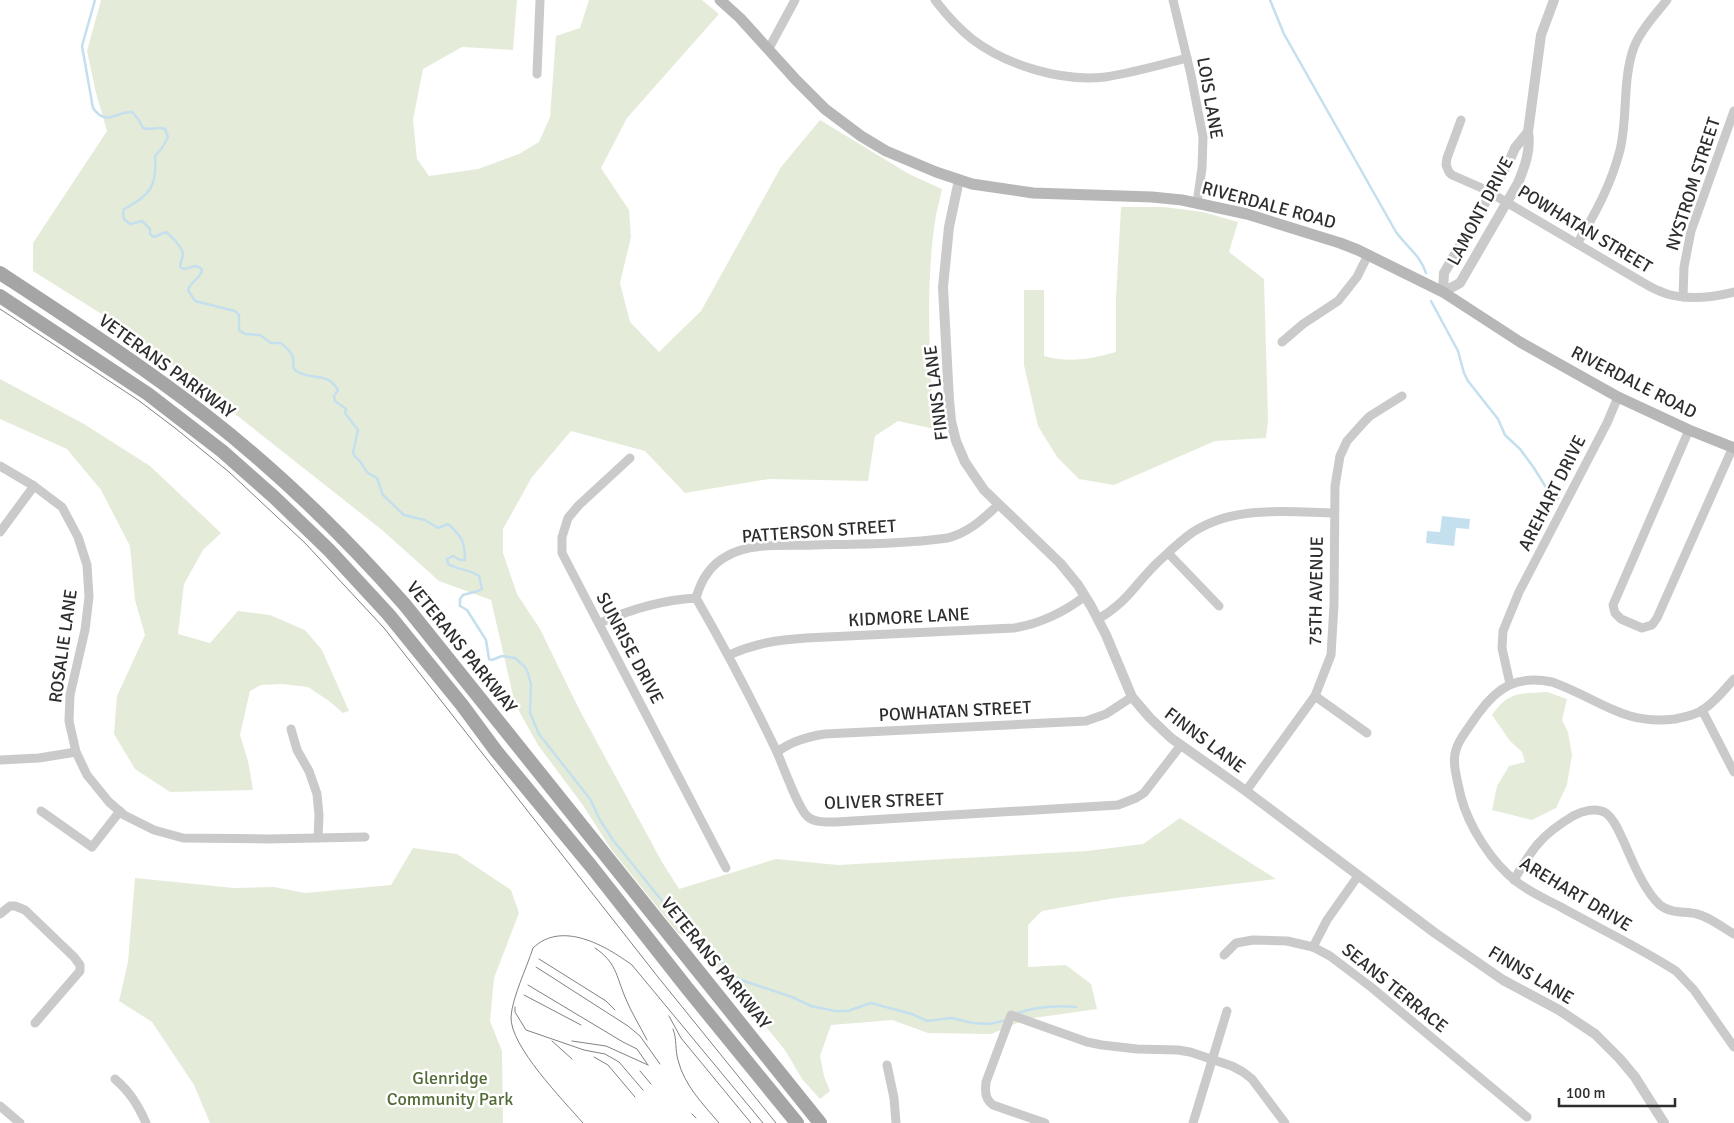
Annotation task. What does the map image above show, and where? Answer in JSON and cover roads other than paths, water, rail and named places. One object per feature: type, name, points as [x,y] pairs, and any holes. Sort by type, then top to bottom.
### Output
[{"type":"main road","name":"RIVERDALE ROAD","points":[[720,0],[740,18],[813,97],[861,136],[886,151],[936,172],[972,184],[1024,192],[1152,197],[1197,203],[1288,225],[1340,243],[1443,292],[1520,342],[1618,397],[1689,430],[1734,448]]},
{"type":"main road","name":"VETERANS PARKWAY","points":[[0,272],[146,370],[209,418],[310,505],[358,554],[405,605],[820,1123]]},
{"type":"main road","name":"VETERANS PARKWAY","points":[[0,296],[148,394],[222,451],[274,497],[329,550],[389,615],[462,705],[496,751],[592,866],[687,988],[797,1123]]},
{"type":"street","points":[[537,74],[540,0]]},
{"type":"street","points":[[768,50],[795,0]]},
{"type":"street","points":[[935,0],[970,38],[1001,56],[1035,70],[1090,78],[1126,73],[1187,58]]},
{"type":"street","name":"LOIS LANE","points":[[1173,0],[1203,136],[1202,168],[1197,203]]},
{"type":"street","name":"LAMONT DRIVE","points":[[1443,292],[1460,283],[1525,168],[1541,35],[1554,0]]},
{"type":"street","points":[[1576,244],[1599,207],[1620,150],[1626,111],[1627,84],[1634,47],[1648,24],[1667,0]]},
{"type":"street","name":"NYSTROM STREET","points":[[1683,296],[1684,267],[1691,231],[1734,111]]},
{"type":"street","name":"POWHATAN STREET","points":[[1461,120],[1447,158],[1447,169],[1452,175],[1491,192],[1576,244],[1659,291],[1670,295],[1683,296],[1711,296],[1734,292]]},
{"type":"street","name":"LAMONT DRIVE","points":[[1443,292],[1444,273],[1516,148],[1528,132]]},
{"type":"street","name":"FINNS LANE","points":[[959,180],[949,226],[943,287],[950,411],[956,441],[965,462],[977,481],[998,505],[1060,564],[1085,596],[1098,620],[1132,697],[1159,728],[1459,950],[1503,980],[1571,1018],[1595,1034],[1635,1077],[1664,1123]]},
{"type":"street","points":[[1282,342],[1303,324],[1338,301],[1357,277],[1368,256]]},
{"type":"street","name":"75TH AVENUE","points":[[1246,791],[1315,696],[1331,655],[1333,636],[1334,513],[1336,474],[1340,456],[1347,441],[1370,416],[1402,396]]},
{"type":"street","name":"AREHART DRIVE","points":[[1618,397],[1607,423],[1519,592],[1502,631],[1502,648],[1510,684],[1499,691],[1484,706],[1460,739],[1453,758],[1456,778],[1469,821],[1488,851],[1514,880],[1676,971],[1694,990],[1734,1047]]},
{"type":"street","points":[[1689,430],[1614,605],[1615,613],[1621,619],[1642,628],[1652,625],[1657,618],[1734,448]]},
{"type":"street","name":"SUNRISE DRIVE","points":[[630,458],[571,514],[565,524],[562,537],[563,558],[600,623],[726,868]]},
{"type":"street","name":"ROSALIE LANE","points":[[0,466],[34,486],[62,507],[78,537],[87,565],[90,597],[85,630],[70,695],[69,720],[72,740],[87,775],[109,802],[120,811],[154,830],[182,838],[268,840],[365,837]]},
{"type":"street","points":[[0,532],[34,486]]},
{"type":"street","name":"PATTERSON STREET","points":[[696,598],[703,580],[712,568],[726,556],[735,552],[768,546],[948,538],[968,531],[998,505]]},
{"type":"street","points":[[1098,620],[1124,602],[1150,570],[1181,541],[1201,527],[1232,515],[1268,512],[1334,513]]},
{"type":"street","points":[[1168,553],[1220,606]]},
{"type":"street","name":"KIDMORE LANE","points":[[730,655],[754,645],[772,641],[1014,628],[1052,616],[1069,608],[1085,596]]},
{"type":"street","points":[[600,623],[654,603],[696,598]]},
{"type":"street","name":"OLIVER STREET","points":[[696,598],[730,655],[807,816],[818,821],[836,822],[1118,805],[1144,793],[1181,745]]},
{"type":"street","points":[[1510,684],[1528,680],[1552,682],[1621,714],[1640,719],[1656,720],[1673,719],[1702,710],[1712,704],[1734,679]]},
{"type":"street","points":[[1315,696],[1367,733]]},
{"type":"street","name":"POWHATAN STREET","points":[[777,752],[788,744],[800,739],[825,734],[1086,721],[1106,714],[1132,697]]},
{"type":"street","points":[[1702,710],[1734,772]]},
{"type":"street","points":[[291,728],[297,750],[310,771],[317,794],[319,815],[318,838]]},
{"type":"street","points":[[0,760],[39,758],[76,752]]},
{"type":"street","points":[[1514,880],[1536,844],[1549,832],[1577,814],[1597,810],[1606,814],[1616,825],[1643,881],[1662,906],[1669,910],[1702,916],[1734,934]]},
{"type":"street","points":[[41,811],[92,847],[120,811]]},
{"type":"street","points":[[1313,947],[1327,920],[1358,876]]},
{"type":"street","points":[[0,914],[10,906],[25,910],[74,957],[80,966],[80,971],[35,1023]]},
{"type":"street","name":"SEANS TERRACE","points":[[1224,955],[1236,943],[1253,940],[1286,941],[1313,947],[1330,956],[1527,1117]]},
{"type":"street","points":[[1193,1123],[1227,1011]]},
{"type":"street","points":[[1045,1123],[993,1105],[987,1101],[986,1082],[1011,1015],[1087,1042],[1136,1049],[1178,1050],[1232,1066],[1252,1079],[1285,1123]]},
{"type":"street","points":[[887,1065],[894,1098],[896,1123]]},
{"type":"street","points":[[114,1079],[128,1090],[146,1123]]},
{"type":"street","points":[[0,1106],[20,1123]]},
{"type":"water","points":[[1442,516],[1470,519],[1469,529],[1456,528],[1454,546],[1426,543],[1427,531],[1440,532]]},
{"type":"waterway","points":[[95,0],[82,46],[93,108],[98,114],[108,118],[132,112],[143,128],[165,129],[168,137],[155,156],[155,175],[150,188],[141,199],[124,209],[124,219],[130,224],[142,221],[150,229],[150,234],[154,237],[166,232],[181,249],[183,255],[180,267],[184,269],[196,266],[202,270],[188,290],[195,301],[235,311],[239,315],[239,330],[245,334],[260,335],[271,343],[281,343],[291,354],[296,371],[304,375],[325,378],[334,384],[338,390],[334,396],[335,401],[346,409],[345,413],[358,430],[353,453],[367,472],[377,478],[383,495],[404,515],[425,520],[438,528],[448,524],[457,532],[462,540],[465,560],[460,560],[453,556],[447,559],[448,564],[479,576],[482,589],[463,595],[460,599],[460,606],[467,610],[486,640],[489,659],[492,660],[502,656],[515,658],[525,667],[531,685],[530,713],[539,734],[590,799],[600,820],[613,840],[671,912],[738,979],[792,997],[811,1006],[835,1011],[848,1011],[871,1003],[912,1014],[927,1021],[952,1018],[973,1023],[989,1024],[1003,1021]]},
{"type":"waterway","points":[[1270,0],[1284,34],[1396,232],[1417,256],[1426,273]]},
{"type":"waterway","points":[[1431,301],[1458,351],[1468,381],[1498,419],[1505,435],[1520,449],[1547,489],[1558,498]]},
{"type":"waterway","points":[[1018,1013],[1047,1007],[1076,1007]]},
{"type":"tram line","points":[[0,309],[138,400],[175,428],[229,472],[305,543],[384,628],[658,977],[776,1123]]},
{"type":"tram line","points":[[583,1123],[551,1087],[528,1057],[513,1029],[511,1017],[517,992],[533,948],[545,940],[557,936],[570,936],[597,944],[610,950],[632,965],[763,1123]]},
{"type":"tram line","points":[[595,948],[611,964],[627,1003],[647,1040]]},
{"type":"tram line","points":[[539,959],[606,1001],[615,1010]]},
{"type":"tram line","points":[[536,967],[628,1026],[640,1036],[660,1064]]},
{"type":"tram line","points":[[528,985],[637,1049],[648,1065]]},
{"type":"tram line","points":[[524,995],[581,1025]]},
{"type":"tram line","points":[[515,1007],[515,1012],[526,1030],[584,1050],[605,1054],[619,1062],[643,1090]]},
{"type":"tram line","points":[[669,1016],[681,1038],[751,1123]]},
{"type":"tram line","points":[[673,1029],[677,1056],[685,1078],[695,1094],[719,1123]]},
{"type":"tram line","points":[[552,1041],[572,1059]]},
{"type":"tram line","points":[[572,1041],[606,1046],[648,1065]]},
{"type":"tram line","points":[[594,1057],[608,1065],[635,1097]]},
{"type":"tram line","points":[[640,1071],[651,1084]]},
{"type":"tram line","points":[[692,1114],[696,1118]]},
{"type":"park label","name":"Glenridge Community Park","points":[[450,1088]]}]
